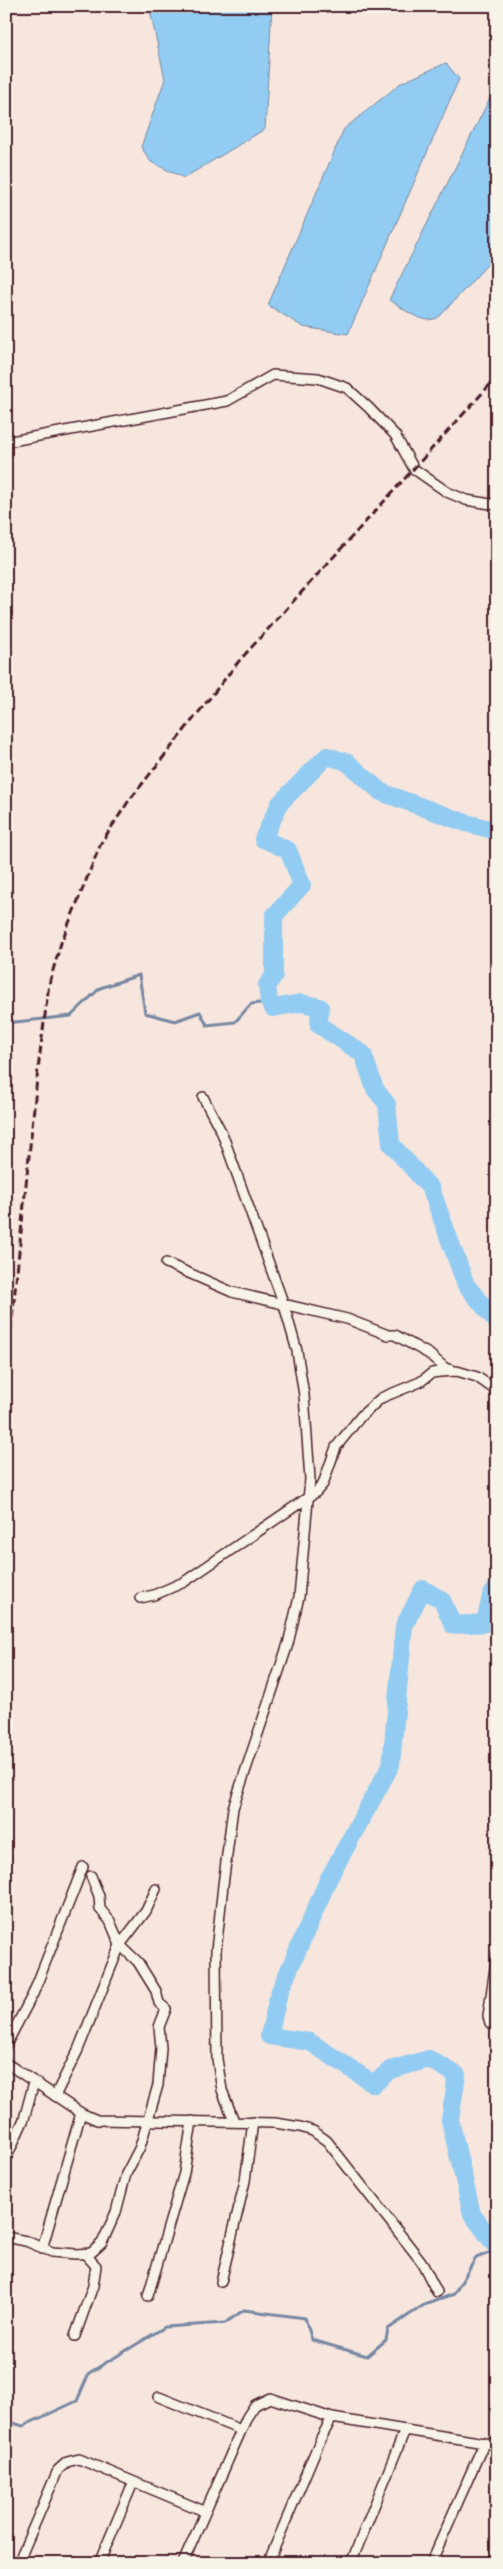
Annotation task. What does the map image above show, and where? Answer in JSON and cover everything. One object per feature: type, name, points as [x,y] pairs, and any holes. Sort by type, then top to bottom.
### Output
[{"type":"street","points":[[6,442],[227,401],[273,375],[318,378],[347,388],[368,406],[395,435],[414,469],[453,494],[466,500],[497,505]]},
{"type":"street","points":[[203,1097],[222,1133],[284,1305],[297,1351],[304,1395],[310,1479],[300,1597],[288,1644],[233,1808],[223,1885],[216,1951],[217,2059],[222,2090],[234,2121]]},
{"type":"street","points":[[166,1264],[232,1292],[348,1319],[388,1335],[395,1335],[429,1354],[445,1368],[477,1377],[497,1391]]},
{"type":"street","points":[[140,1598],[154,1595],[184,1582],[224,1553],[288,1513],[316,1492],[323,1484],[336,1447],[376,1401],[420,1382],[432,1373],[458,1371]]},
{"type":"street","points":[[6,2045],[33,1994],[83,1867]]},
{"type":"street","points":[[75,2336],[93,2286],[102,2243],[116,2212],[126,2174],[140,2146],[158,2085],[161,2048],[159,2027],[166,2009],[159,2003],[156,1991],[138,1962],[120,1945],[110,1921],[100,1909],[100,1896],[91,1876]]},
{"type":"street","points":[[55,2096],[78,2050],[120,1945],[146,1911],[156,1889]]},
{"type":"street","points":[[497,1954],[488,2016],[490,2023],[497,2025]]},
{"type":"street","points":[[6,2063],[81,2113],[97,2120],[146,2122],[234,2121],[300,2126],[314,2131],[327,2141],[421,2261],[437,2292]]},
{"type":"street","points":[[6,2159],[24,2119],[34,2082]]},
{"type":"street","points":[[42,2249],[81,2113]]},
{"type":"street","points":[[148,2296],[184,2172],[192,2121]]},
{"type":"street","points":[[221,2282],[245,2181],[253,2122]]},
{"type":"street","points":[[6,2237],[26,2241],[42,2249],[85,2254],[91,2254],[102,2243]]},
{"type":"street","points":[[85,2254],[96,2266]]},
{"type":"street","points":[[159,2397],[241,2430]]},
{"type":"street","points":[[183,2563],[204,2511],[241,2430],[255,2405],[270,2398],[332,2418],[497,2445]]},
{"type":"street","points":[[268,2563],[321,2438],[332,2418]]},
{"type":"street","points":[[351,2563],[406,2430]]},
{"type":"street","points":[[431,2563],[484,2443]]},
{"type":"street","points":[[18,2563],[58,2470],[67,2462],[79,2459],[204,2511]]},
{"type":"street","points":[[99,2563],[133,2483]]},
{"type":"water","points":[[149,6],[272,6],[265,129],[184,178],[151,162],[141,147],[165,79]]},
{"type":"water","points":[[497,43],[497,254],[440,316],[427,320],[414,316],[389,300],[491,96],[495,75],[492,46]]},
{"type":"water","points":[[446,63],[459,79],[348,334],[303,327],[268,305],[344,129],[401,83]]},
{"type":"waterway","points":[[497,831],[466,823],[381,792],[347,762],[327,756],[280,803],[263,839],[288,850],[302,885],[274,916],[274,976],[267,985],[269,1002],[273,1008],[301,1003],[320,1007],[319,1025],[363,1054],[375,1089],[387,1104],[391,1144],[431,1189],[466,1285],[497,1322]]},
{"type":"waterway","points":[[6,1023],[71,1016],[100,988],[139,975],[145,1013],[175,1021],[200,1012],[207,1025],[235,1022],[251,1004],[269,1002]]},
{"type":"waterway","points":[[497,1588],[491,1596],[485,1623],[453,1625],[442,1600],[423,1589],[404,1626],[391,1765],[329,1878],[279,1993],[269,2036],[310,2042],[374,2084],[390,2070],[429,2059],[457,2075],[450,2120],[472,2214],[497,2248]]},
{"type":"waterway","points":[[6,2421],[23,2426],[77,2401],[89,2373],[165,2327],[225,2323],[244,2310],[305,2318],[312,2340],[367,2356],[386,2340],[388,2329],[424,2305],[454,2294],[476,2258],[497,2250]]},
{"type":"railway","points":[[6,1377],[38,1069],[49,984],[61,943],[101,843],[128,802],[239,661],[497,377]]}]
